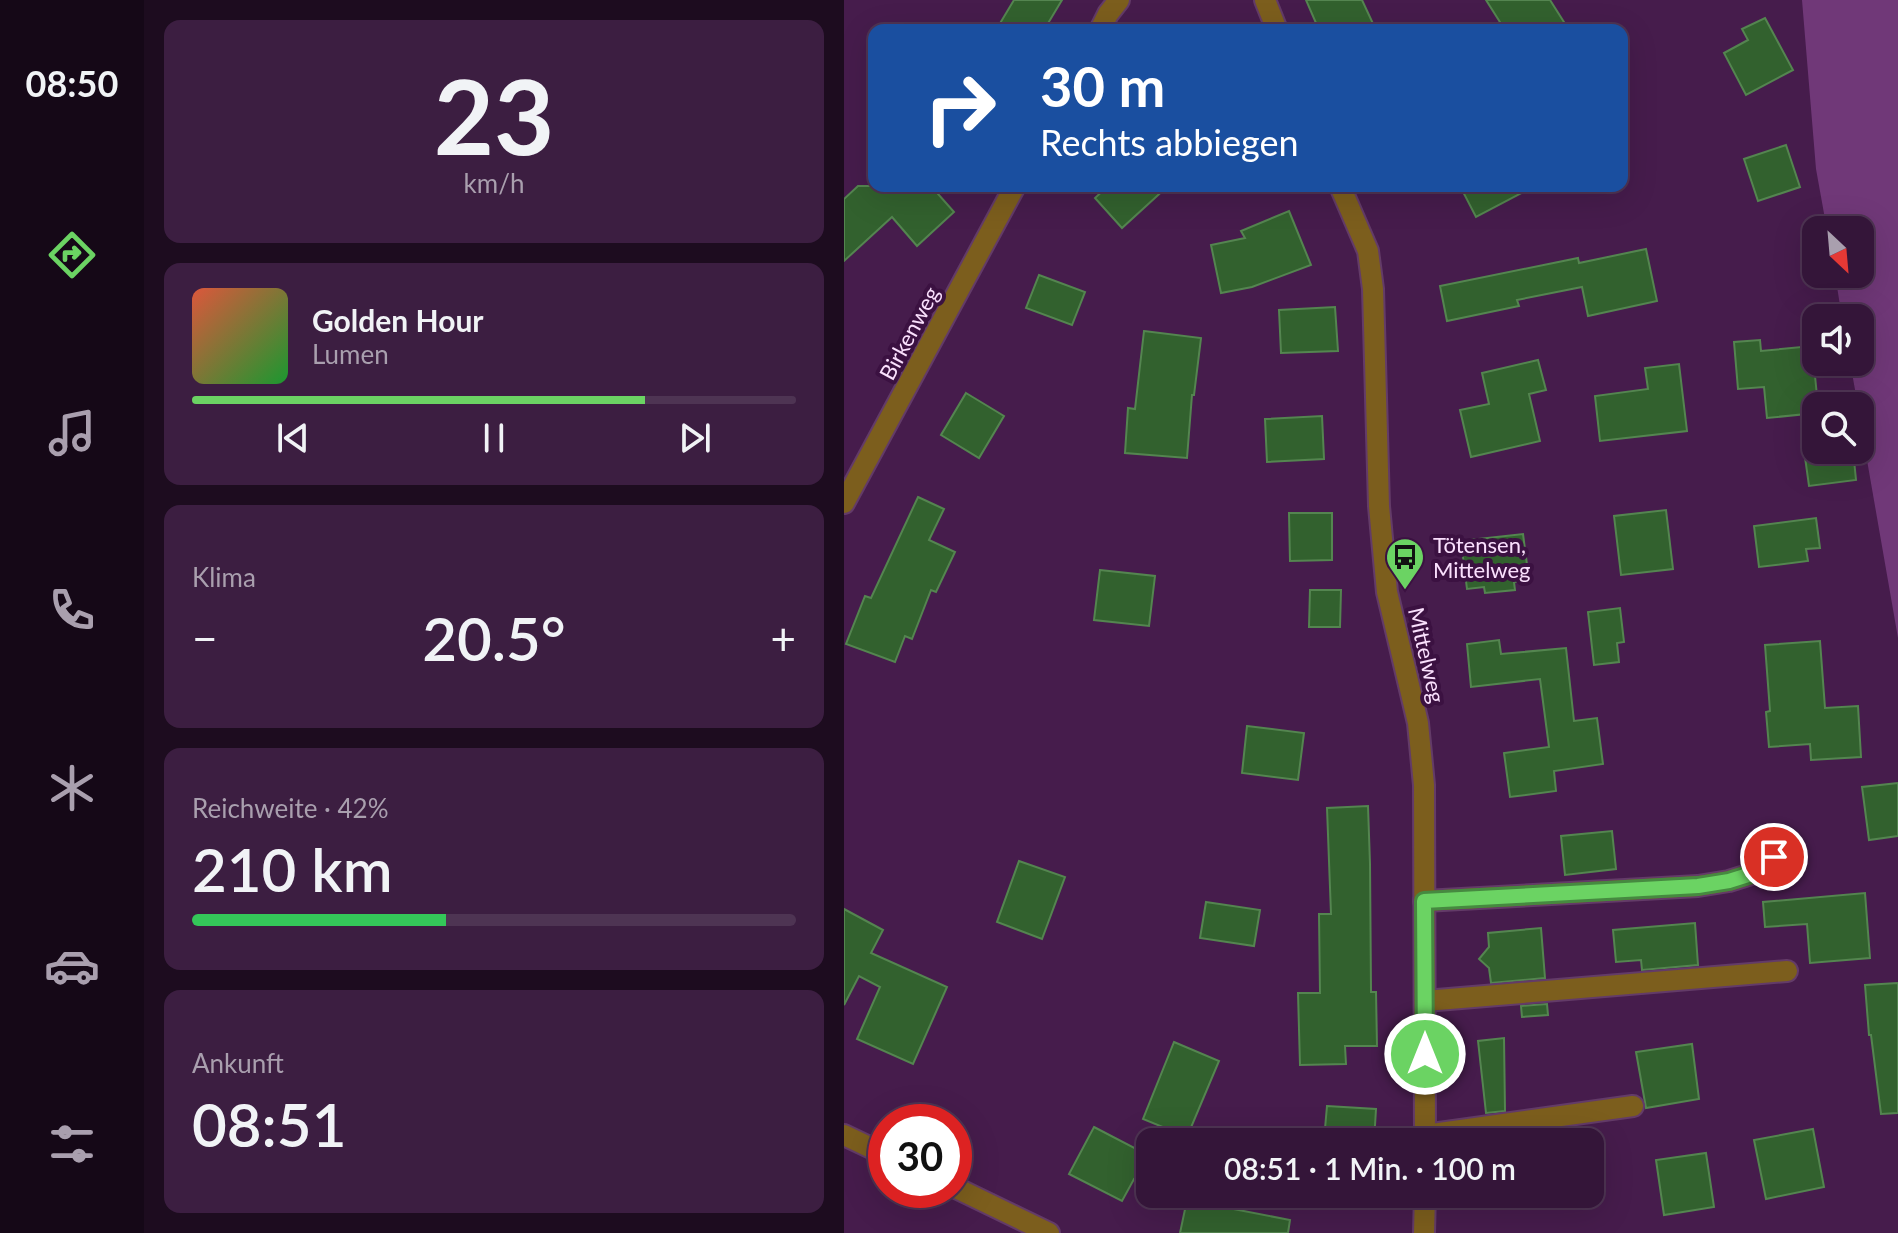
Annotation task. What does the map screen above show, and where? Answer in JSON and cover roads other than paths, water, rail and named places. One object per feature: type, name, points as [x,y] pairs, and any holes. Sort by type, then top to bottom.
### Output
[{"type":"street","points":[[1103,24],[1119,0]]},
{"type":"street","points":[[1265,0],[1275,24]]},
{"type":"street","name":"Birkenweg","points":[[844,503],[1012,192]]},
{"type":"street","name":"Mittelweg","points":[[1343,192],[1368,251],[1373,289],[1379,506],[1387,592],[1418,723],[1424,785],[1425,1128]]},
{"type":"street","points":[[1424,901],[1698,886],[1729,881],[1764,870],[1774,857]]},
{"type":"street","points":[[1425,1001],[1787,971]]},
{"type":"street","points":[[1490,1128],[1633,1106]]},
{"type":"street","points":[[844,1135],[868,1146]]},
{"type":"street","points":[[972,1196],[1049,1233]]},
{"type":"street","points":[[1424,1233],[1425,1208]]},
{"type":"place","name":"Tötensen, Mittelweg","points":[[1405,591]]}]
